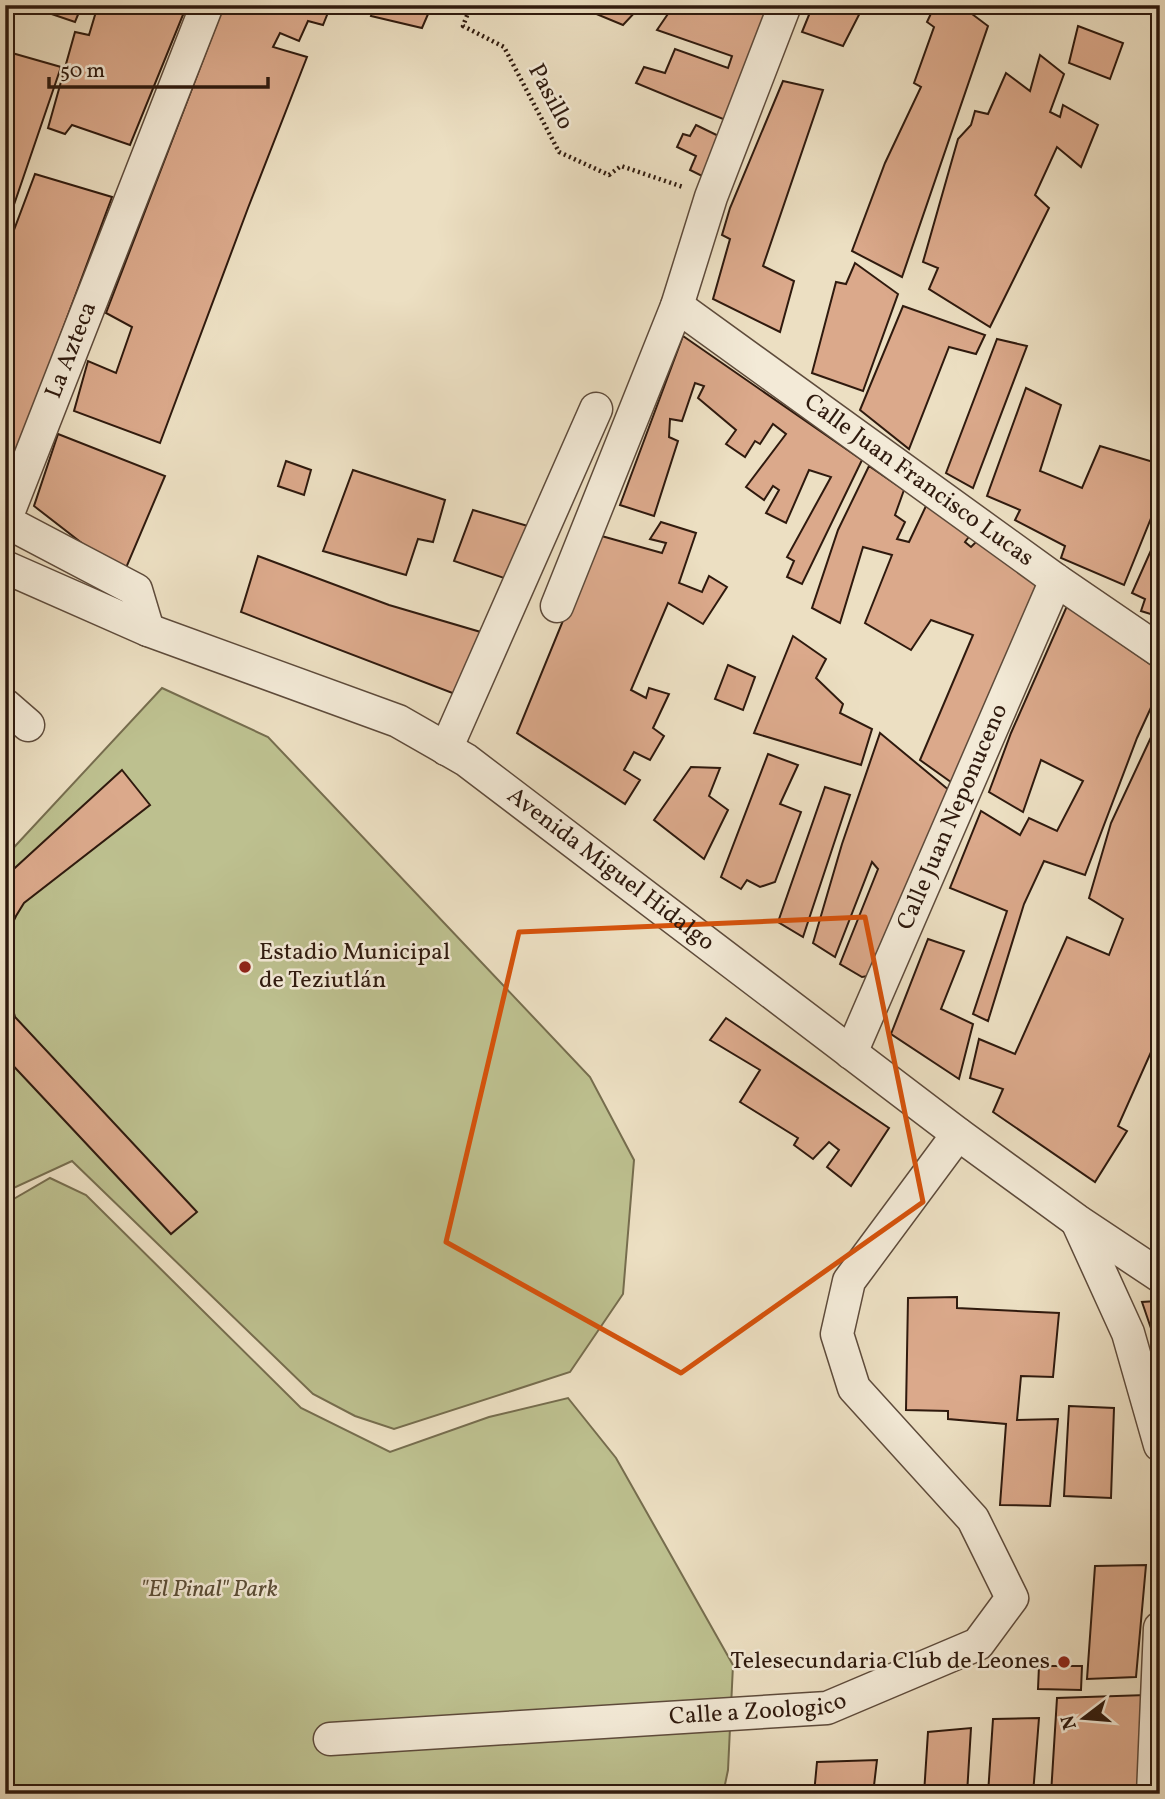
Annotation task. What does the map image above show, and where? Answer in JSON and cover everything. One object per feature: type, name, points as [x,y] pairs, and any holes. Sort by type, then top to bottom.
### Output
[{"type":"street","name":"La Azteca","points":[[148,630],[136,590],[5,521],[207,5]]},
{"type":"street","points":[[557,606],[677,306],[711,197],[785,5]]},
{"type":"street","name":"Calle Juan Francisco Lucas","points":[[677,306],[1160,652]]},
{"type":"street","points":[[446,748],[596,409]]},
{"type":"street","name":"Avenida Miguel Hidalgo","points":[[5,566],[148,630],[398,721],[466,760],[958,1134],[1076,1220],[1160,1276]]},
{"type":"street","name":"Calle Juan Neponuceno","points":[[851,1053],[1056,580]]},
{"type":"street","name":"Calle a Zoologico","points":[[330,1739],[827,1708],[978,1644],[1012,1598],[973,1518],[854,1388],[837,1334],[849,1281],[958,1134]]},
{"type":"street","points":[[1076,1220],[1128,1334],[1160,1445]]},
{"type":"street","points":[[1153,1794],[1160,1628]]},
{"type":"path","name":"Pasillo","points":[[471,5],[463,26],[504,47],[559,152],[609,174],[621,166],[711,197]]},
{"type":"highlighted area","points":[[865,917],[923,1202],[681,1373],[446,1242],[519,932]]},
{"type":"green space","name":"Estadio Municipal de Teziutlán","points":[[162,688],[268,737],[590,1077],[634,1160],[623,1294],[570,1372],[394,1429],[355,1416],[313,1394],[72,1161],[5,1192],[5,857]]},
{"type":"green space","name":"\"El Pinal\" Park","points":[[50,1178],[86,1195],[301,1408],[390,1452],[489,1417],[568,1398],[616,1458],[733,1665],[728,1770],[723,1794],[5,1794],[5,1204]]},
{"type":"building","points":[[25,5],[82,5],[75,22]]},
{"type":"building","points":[[98,5],[187,5],[130,145],[72,125],[65,134],[48,128],[75,32],[89,35]]},
{"type":"building","points":[[224,5],[331,5],[323,25],[308,21],[299,41],[280,33],[273,47],[307,57],[160,443],[74,411],[88,361],[116,373],[132,327],[106,313]]},
{"type":"building","points":[[375,5],[432,5],[422,28],[371,16]]},
{"type":"building","points":[[591,5],[626,5],[638,9],[623,25],[589,11]]},
{"type":"building","points":[[674,5],[714,13],[719,5],[775,5],[735,124],[636,83],[644,67],[665,73],[675,49],[728,68],[732,56],[657,30]]},
{"type":"building","points":[[813,5],[864,5],[843,46],[802,32]]},
{"type":"building","points":[[935,5],[960,5],[988,26],[902,277],[852,251],[885,163],[921,87],[914,83],[934,27],[927,22]]},
{"type":"building","points":[[1078,26],[1123,43],[1110,79],[1069,63]]},
{"type":"building","points":[[5,51],[61,67],[5,231]]},
{"type":"building","points":[[1040,55],[1064,74],[1050,112],[1060,117],[1063,105],[1098,125],[1081,167],[1057,147],[1035,195],[1049,208],[990,327],[929,289],[938,268],[923,262],[958,139],[971,125],[975,111],[988,114],[1006,73],[1030,91]]},
{"type":"building","points":[[783,81],[823,90],[763,266],[794,281],[780,332],[713,299],[730,239],[722,235],[730,208]]},
{"type":"building","points":[[696,125],[731,142],[714,182],[690,170],[696,156],[677,147],[683,134],[690,136]]},
{"type":"building","points":[[35,174],[112,197],[5,484],[5,254]]},
{"type":"building","points":[[855,263],[898,294],[863,391],[812,373],[836,282],[846,284]]},
{"type":"building","points":[[903,306],[985,335],[976,354],[949,347],[909,449],[860,410]]},
{"type":"building","points":[[683,336],[862,460],[802,584],[787,577],[794,561],[787,557],[831,477],[809,470],[786,523],[766,513],[779,490],[773,486],[764,500],[746,487],[786,434],[773,424],[760,444],[755,441],[745,457],[726,444],[736,430],[698,398],[704,386],[695,383],[682,421],[670,419],[669,437],[678,441],[654,516],[620,505]]},
{"type":"building","points":[[997,339],[1027,346],[973,488],[946,473]]},
{"type":"building","points":[[1026,388],[1061,405],[1040,471],[1082,488],[1100,446],[1160,464],[1160,496],[1124,585],[1061,558],[1065,546],[1015,520],[1020,510],[987,496]]},
{"type":"building","points":[[58,434],[165,476],[123,575],[34,506]]},
{"type":"building","points":[[286,461],[311,470],[304,495],[278,486]]},
{"type":"building","points":[[869,466],[904,490],[895,515],[905,522],[897,539],[909,542],[926,506],[971,534],[965,542],[971,547],[978,540],[1037,584],[955,785],[920,760],[973,635],[931,620],[911,650],[865,623],[892,555],[863,547],[840,623],[812,608],[838,530]]},
{"type":"building","points":[[353,470],[445,500],[433,542],[418,539],[406,575],[323,551]]},
{"type":"building","points":[[473,510],[538,529],[516,582],[454,561]]},
{"type":"building","points":[[661,522],[696,533],[679,583],[702,592],[709,576],[727,587],[703,624],[668,603],[631,690],[646,698],[649,688],[669,694],[653,728],[664,736],[650,760],[634,752],[624,770],[640,780],[625,804],[517,733],[598,535],[662,553],[666,543],[650,539]]},
{"type":"building","points":[[1152,548],[1160,551],[1160,617],[1141,611],[1145,599],[1132,593]]},
{"type":"building","points":[[258,556],[389,605],[484,633],[455,694],[241,612]]},
{"type":"building","points":[[1067,606],[1160,671],[1160,688],[1137,738],[1085,875],[1044,861],[1024,904],[988,1021],[973,1014],[1007,911],[950,888],[981,811],[1020,835],[1029,818],[1057,831],[1083,781],[1041,760],[1023,812],[989,792],[1011,733]]},
{"type":"building","points":[[793,636],[826,659],[816,678],[843,704],[840,713],[872,729],[861,765],[754,733]]},
{"type":"building","points":[[728,665],[755,677],[743,710],[715,699]]},
{"type":"building","points":[[1160,718],[1160,916],[1154,936],[1160,939],[1160,1032],[1118,1126],[1127,1131],[1095,1182],[993,1112],[1003,1089],[970,1078],[979,1039],[1015,1054],[1067,937],[1109,955],[1123,919],[1089,898],[1111,823]]},
{"type":"building","points":[[880,733],[950,791],[874,975],[862,977],[840,964],[878,869],[872,862],[835,957],[813,943],[842,844]]},
{"type":"building","points":[[768,754],[798,765],[780,804],[801,812],[775,882],[760,887],[747,880],[741,889],[721,877]]},
{"type":"building","points":[[691,767],[720,768],[709,796],[728,810],[704,859],[654,820]]},
{"type":"building","points":[[122,770],[150,805],[24,903],[5,939],[5,877]]},
{"type":"building","points":[[825,787],[850,795],[803,937],[778,922]]},
{"type":"building","points":[[928,939],[964,951],[941,1009],[973,1024],[959,1079],[891,1034]]},
{"type":"building","points":[[5,979],[15,1017],[197,1212],[171,1234],[5,1057]]},
{"type":"building","points":[[726,1018],[889,1128],[851,1186],[827,1167],[839,1150],[829,1142],[813,1159],[794,1145],[798,1138],[740,1102],[760,1070],[710,1040]]},
{"type":"building","points":[[957,1297],[957,1308],[1059,1313],[1053,1377],[1021,1376],[1017,1420],[1058,1419],[1050,1506],[1000,1505],[1006,1424],[948,1419],[948,1411],[906,1410],[908,1298]]},
{"type":"building","points":[[1142,1302],[1160,1303],[1160,1343],[1157,1346]]},
{"type":"building","points":[[1069,1406],[1114,1408],[1111,1498],[1064,1496]]},
{"type":"building","points":[[1146,1565],[1136,1677],[1087,1679],[1095,1566]]},
{"type":"building","points":[[1039,1666],[1082,1666],[1081,1690],[1038,1689]]},
{"type":"building","points":[[1146,1695],[1139,1794],[1051,1794],[1057,1698]]},
{"type":"building","points":[[1039,1718],[1033,1794],[988,1794],[993,1719]]},
{"type":"building","points":[[971,1728],[967,1794],[924,1794],[928,1732]]},
{"type":"building","points":[[877,1760],[873,1794],[814,1794],[817,1762]]},
{"type":"place","name":"Estadio Municipal de Teziutlán","points":[[245,967]]},
{"type":"place","name":"Telesecundaria Club de Leones","points":[[1064,1662]]}]
